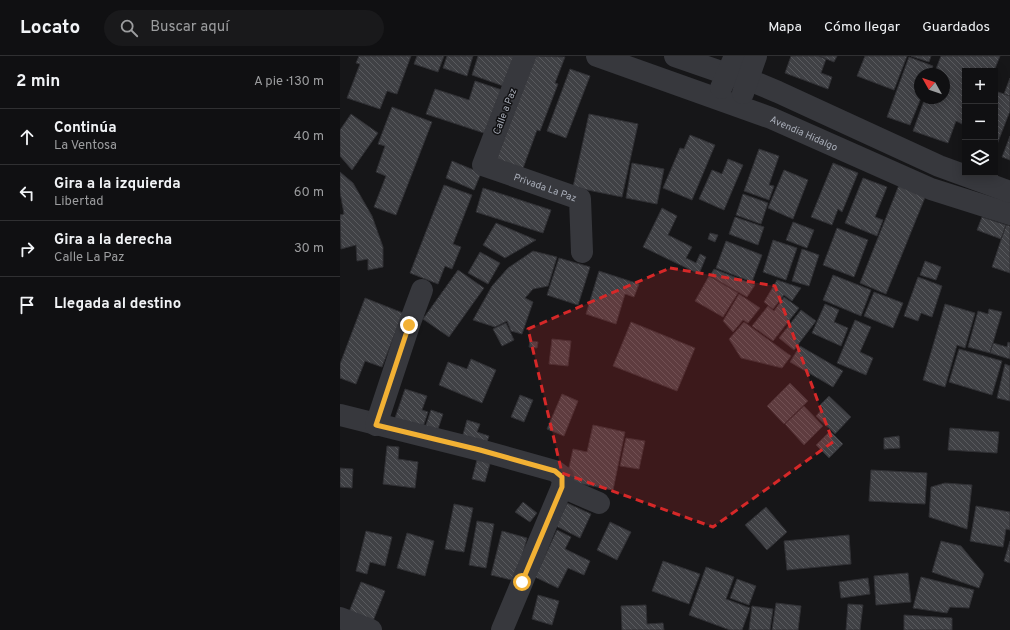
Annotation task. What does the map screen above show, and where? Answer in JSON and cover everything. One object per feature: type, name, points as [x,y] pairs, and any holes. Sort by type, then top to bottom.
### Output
[{"type":"street","name":"Calle a Paz","points":[[483,165],[525,56]]},
{"type":"street","name":"Avendia Hidalgo","points":[[597,56],[771,118],[931,189],[1010,214]]},
{"type":"street","points":[[675,56],[737,70],[778,92],[939,166],[1010,192]]},
{"type":"street","points":[[717,98],[737,70],[756,56]]},
{"type":"street","points":[[737,70],[739,106]]},
{"type":"street","name":"Privada La Paz","points":[[483,165],[580,199],[582,252]]},
{"type":"street","points":[[376,425],[422,290]]},
{"type":"street","points":[[340,415],[480,450],[558,479],[599,503]]},
{"type":"street","points":[[502,630],[558,479]]},
{"type":"street","points":[[340,618],[371,630]]},
{"type":"highlighted area","points":[[670,268],[775,286],[833,442],[713,527],[562,473],[528,329]]},
{"type":"building","points":[[359,56],[411,56],[397,94],[387,91],[380,109],[347,98],[360,64],[356,63]]},
{"type":"building","points":[[417,56],[444,56],[438,72],[414,64]]},
{"type":"building","points":[[447,56],[473,56],[467,76],[443,68]]},
{"type":"building","points":[[478,56],[519,56],[509,88],[472,75]]},
{"type":"building","points":[[535,56],[565,57],[555,83],[558,84],[540,131],[537,130],[522,171],[496,160]]},
{"type":"building","points":[[791,56],[819,56],[826,59],[821,73],[832,77],[828,89],[785,73]]},
{"type":"building","points":[[819,56],[837,56],[834,62]]},
{"type":"building","points":[[865,56],[907,56],[894,90],[857,76]]},
{"type":"building","points":[[911,56],[931,56],[929,62]]},
{"type":"building","points":[[941,56],[1000,56],[995,68],[962,68],[962,124],[956,121],[948,143],[913,131],[923,104],[950,104],[950,68],[936,68]]},
{"type":"building","points":[[909,57],[933,66],[932,68],[914,68],[914,104],[919,104],[910,125],[887,117]]},
{"type":"building","points":[[570,69],[590,76],[566,138],[547,131]]},
{"type":"building","points":[[1010,78],[1010,96],[1004,94]]},
{"type":"building","points":[[475,81],[508,92],[493,136],[426,114],[435,89],[469,100]]},
{"type":"building","points":[[998,92],[1010,96],[1010,111],[998,142]]},
{"type":"building","points":[[392,107],[432,122],[396,215],[374,207],[386,176],[376,172],[385,146],[378,144]]},
{"type":"building","points":[[351,114],[378,133],[352,170],[340,156],[340,130]]},
{"type":"building","points":[[589,114],[638,124],[622,197],[573,187]]},
{"type":"building","points":[[690,135],[715,145],[692,200],[663,188],[680,148],[684,149]]},
{"type":"building","points":[[1010,136],[1010,160],[1002,157]]},
{"type":"building","points":[[759,149],[779,156],[769,185],[774,186],[769,200],[744,191]]},
{"type":"building","points":[[728,159],[743,165],[724,210],[699,199],[712,170],[722,174]]},
{"type":"building","points":[[452,161],[481,173],[474,190],[446,178]]},
{"type":"building","points":[[632,163],[664,169],[657,204],[626,198]]},
{"type":"building","points":[[833,163],[858,173],[842,212],[838,209],[832,225],[811,217]]},
{"type":"building","points":[[784,170],[808,180],[793,219],[768,208]]},
{"type":"building","points":[[340,172],[353,183],[372,216],[383,247],[383,267],[368,270],[368,259],[357,261],[356,245],[341,249],[340,215],[344,214],[340,192]]},
{"type":"building","points":[[863,178],[887,187],[875,217],[883,220],[877,236],[845,223]]},
{"type":"building","points":[[444,185],[472,195],[453,244],[461,247],[452,269],[445,266],[438,284],[410,273]]},
{"type":"building","points":[[899,185],[926,195],[886,294],[860,283]]},
{"type":"building","points":[[483,188],[551,210],[543,233],[476,212]]},
{"type":"building","points":[[743,194],[768,203],[761,224],[736,215]]},
{"type":"building","points":[[662,208],[677,216],[668,235],[692,247],[686,258],[696,263],[700,254],[706,257],[699,274],[643,247]]},
{"type":"building","points":[[735,217],[764,227],[758,245],[729,234]]},
{"type":"building","points":[[982,217],[1006,225],[1001,239],[977,230]]},
{"type":"building","points":[[793,222],[814,230],[807,248],[786,240]]},
{"type":"building","points":[[496,223],[536,240],[505,258],[483,245]]},
{"type":"building","points":[[1006,225],[1010,226],[1010,273],[992,267]]},
{"type":"building","points":[[837,228],[868,240],[854,277],[823,265]]},
{"type":"building","points":[[710,233],[718,235],[715,242],[708,239]]},
{"type":"building","points":[[773,240],[797,248],[786,280],[763,272]]},
{"type":"building","points":[[726,241],[762,255],[752,282],[716,268]]},
{"type":"building","points":[[802,249],[819,255],[809,286],[792,281]]},
{"type":"building","points":[[533,251],[557,257],[548,286],[533,289],[525,298],[533,302],[522,334],[511,331],[507,321],[495,327],[473,320],[492,286],[508,268]]},
{"type":"building","points":[[480,252],[500,263],[488,284],[468,273]]},
{"type":"building","points":[[559,258],[590,267],[578,305],[547,295]]},
{"type":"building","points":[[925,261],[941,267],[936,280],[920,275]]},
{"type":"building","points":[[714,269],[755,285],[747,297],[710,276]]},
{"type":"building","points":[[458,270],[484,288],[449,337],[423,319]]},
{"type":"building","points":[[599,271],[639,284],[634,297],[625,294],[616,324],[586,314]]},
{"type":"building","points":[[833,275],[871,290],[861,316],[823,300]]},
{"type":"building","points":[[709,276],[738,293],[723,317],[695,301]]},
{"type":"building","points":[[918,277],[942,286],[932,317],[921,313],[918,321],[904,316]]},
{"type":"building","points":[[777,280],[801,288],[792,301],[784,295],[773,309],[764,302]]},
{"type":"building","points":[[874,292],[903,303],[893,328],[864,316]]},
{"type":"building","points":[[739,294],[760,308],[748,323],[743,320],[733,332],[723,321]]},
{"type":"building","points":[[784,297],[799,308],[773,341],[752,326],[768,306],[774,311]]},
{"type":"building","points":[[365,298],[403,313],[382,367],[365,361],[356,384],[340,378],[340,364]]},
{"type":"building","points":[[825,304],[839,310],[834,322],[848,328],[841,346],[812,333]]},
{"type":"building","points":[[945,304],[975,313],[965,348],[957,345],[945,387],[923,380]]},
{"type":"building","points":[[989,309],[1002,312],[990,353],[968,347],[978,311],[988,314]]},
{"type":"building","points":[[801,310],[816,321],[794,350],[779,338]]},
{"type":"building","points":[[855,320],[871,327],[860,352],[873,358],[866,375],[837,363]]},
{"type":"building","points":[[631,322],[695,348],[677,391],[613,366]]},
{"type":"building","points":[[744,322],[791,356],[782,368],[741,358],[729,339]]},
{"type":"building","points":[[506,323],[514,340],[502,346],[493,329]]},
{"type":"building","points":[[552,339],[571,341],[568,366],[549,364]]},
{"type":"building","points":[[530,341],[538,342],[537,348],[529,347]]},
{"type":"building","points":[[1008,342],[1010,343],[1010,359],[990,353],[993,343],[1007,347]]},
{"type":"building","points":[[800,346],[843,371],[833,387],[790,362]]},
{"type":"building","points":[[959,349],[1002,361],[992,395],[949,382]]},
{"type":"building","points":[[471,359],[496,370],[482,403],[439,385],[448,362],[467,369]]},
{"type":"building","points":[[1005,364],[1010,366],[1010,401],[997,398]]},
{"type":"building","points":[[790,383],[808,401],[784,424],[767,406]]},
{"type":"building","points":[[405,389],[427,396],[422,410],[428,412],[423,427],[395,418]]},
{"type":"building","points":[[562,394],[578,401],[564,436],[547,429]]},
{"type":"building","points":[[520,395],[533,400],[524,422],[511,417]]},
{"type":"building","points":[[829,396],[851,417],[835,434],[816,416],[823,408],[820,405]]},
{"type":"building","points":[[804,406],[823,426],[804,445],[785,424]]},
{"type":"building","points":[[431,410],[443,414],[437,432],[425,428]]},
{"type":"building","points":[[467,420],[480,424],[477,432],[489,436],[486,445],[462,438]]},
{"type":"building","points":[[593,425],[625,432],[613,490],[566,481],[573,449],[587,452]]},
{"type":"building","points":[[950,428],[999,432],[997,453],[948,450]]},
{"type":"building","points":[[830,431],[843,444],[829,458],[816,445]]},
{"type":"building","points":[[899,436],[900,448],[884,449],[884,438]]},
{"type":"building","points":[[626,438],[645,441],[639,469],[620,466]]},
{"type":"building","points":[[387,446],[399,447],[398,459],[418,462],[415,488],[383,484]]},
{"type":"building","points":[[478,456],[491,460],[485,482],[472,479]]},
{"type":"building","points":[[340,468],[353,469],[352,488],[340,487]]},
{"type":"building","points":[[871,470],[927,473],[925,504],[869,501]]},
{"type":"building","points":[[945,483],[972,485],[967,529],[929,517],[931,487]]},
{"type":"building","points":[[523,502],[537,513],[530,522],[515,512]]},
{"type":"building","points":[[567,503],[591,514],[580,538],[556,526]]},
{"type":"building","points":[[454,504],[473,508],[464,552],[445,549]]},
{"type":"building","points":[[976,506],[1010,512],[1010,530],[1006,529],[1003,547],[970,541]]},
{"type":"building","points":[[766,507],[787,532],[767,550],[745,525]]},
{"type":"building","points":[[477,521],[494,524],[486,568],[469,565]]},
{"type":"building","points":[[610,522],[631,532],[617,560],[597,550]]},
{"type":"building","points":[[557,530],[571,537],[565,549],[590,561],[584,575],[568,568],[558,588],[535,577]]},
{"type":"building","points":[[366,531],[392,537],[385,566],[370,562],[367,574],[356,571]]},
{"type":"building","points":[[502,531],[527,538],[516,581],[491,575]]},
{"type":"building","points":[[407,533],[434,541],[425,576],[397,568]]},
{"type":"building","points":[[849,535],[851,564],[787,570],[784,541]]},
{"type":"building","points":[[941,541],[961,546],[984,574],[979,588],[932,572]]},
{"type":"building","points":[[1010,541],[1010,563],[1004,561]]},
{"type":"building","points":[[663,561],[700,574],[689,604],[652,591]]},
{"type":"building","points":[[706,567],[734,577],[726,599],[750,608],[742,630],[730,630],[689,615]]},
{"type":"building","points":[[908,573],[911,602],[876,605],[874,576]]},
{"type":"building","points":[[921,577],[974,590],[969,608],[950,607],[947,613],[913,608]]},
{"type":"building","points":[[868,578],[870,594],[841,598],[839,582]]},
{"type":"building","points":[[737,579],[756,586],[749,605],[730,598]]},
{"type":"building","points":[[361,582],[385,591],[373,621],[349,612]]},
{"type":"building","points":[[538,595],[559,601],[552,625],[532,619]]},
{"type":"building","points":[[776,603],[801,606],[798,630],[772,630]]},
{"type":"building","points":[[848,604],[863,605],[860,630],[846,630]]},
{"type":"building","points":[[646,605],[647,624],[663,623],[664,630],[622,630],[621,606]]},
{"type":"building","points":[[752,606],[773,609],[770,630],[749,630]]},
{"type":"building","points":[[904,615],[952,618],[952,630],[904,630]]},
{"type":"route","points":[[409,325],[376,425],[480,450],[555,471],[562,477],[562,487],[522,582]]}]
